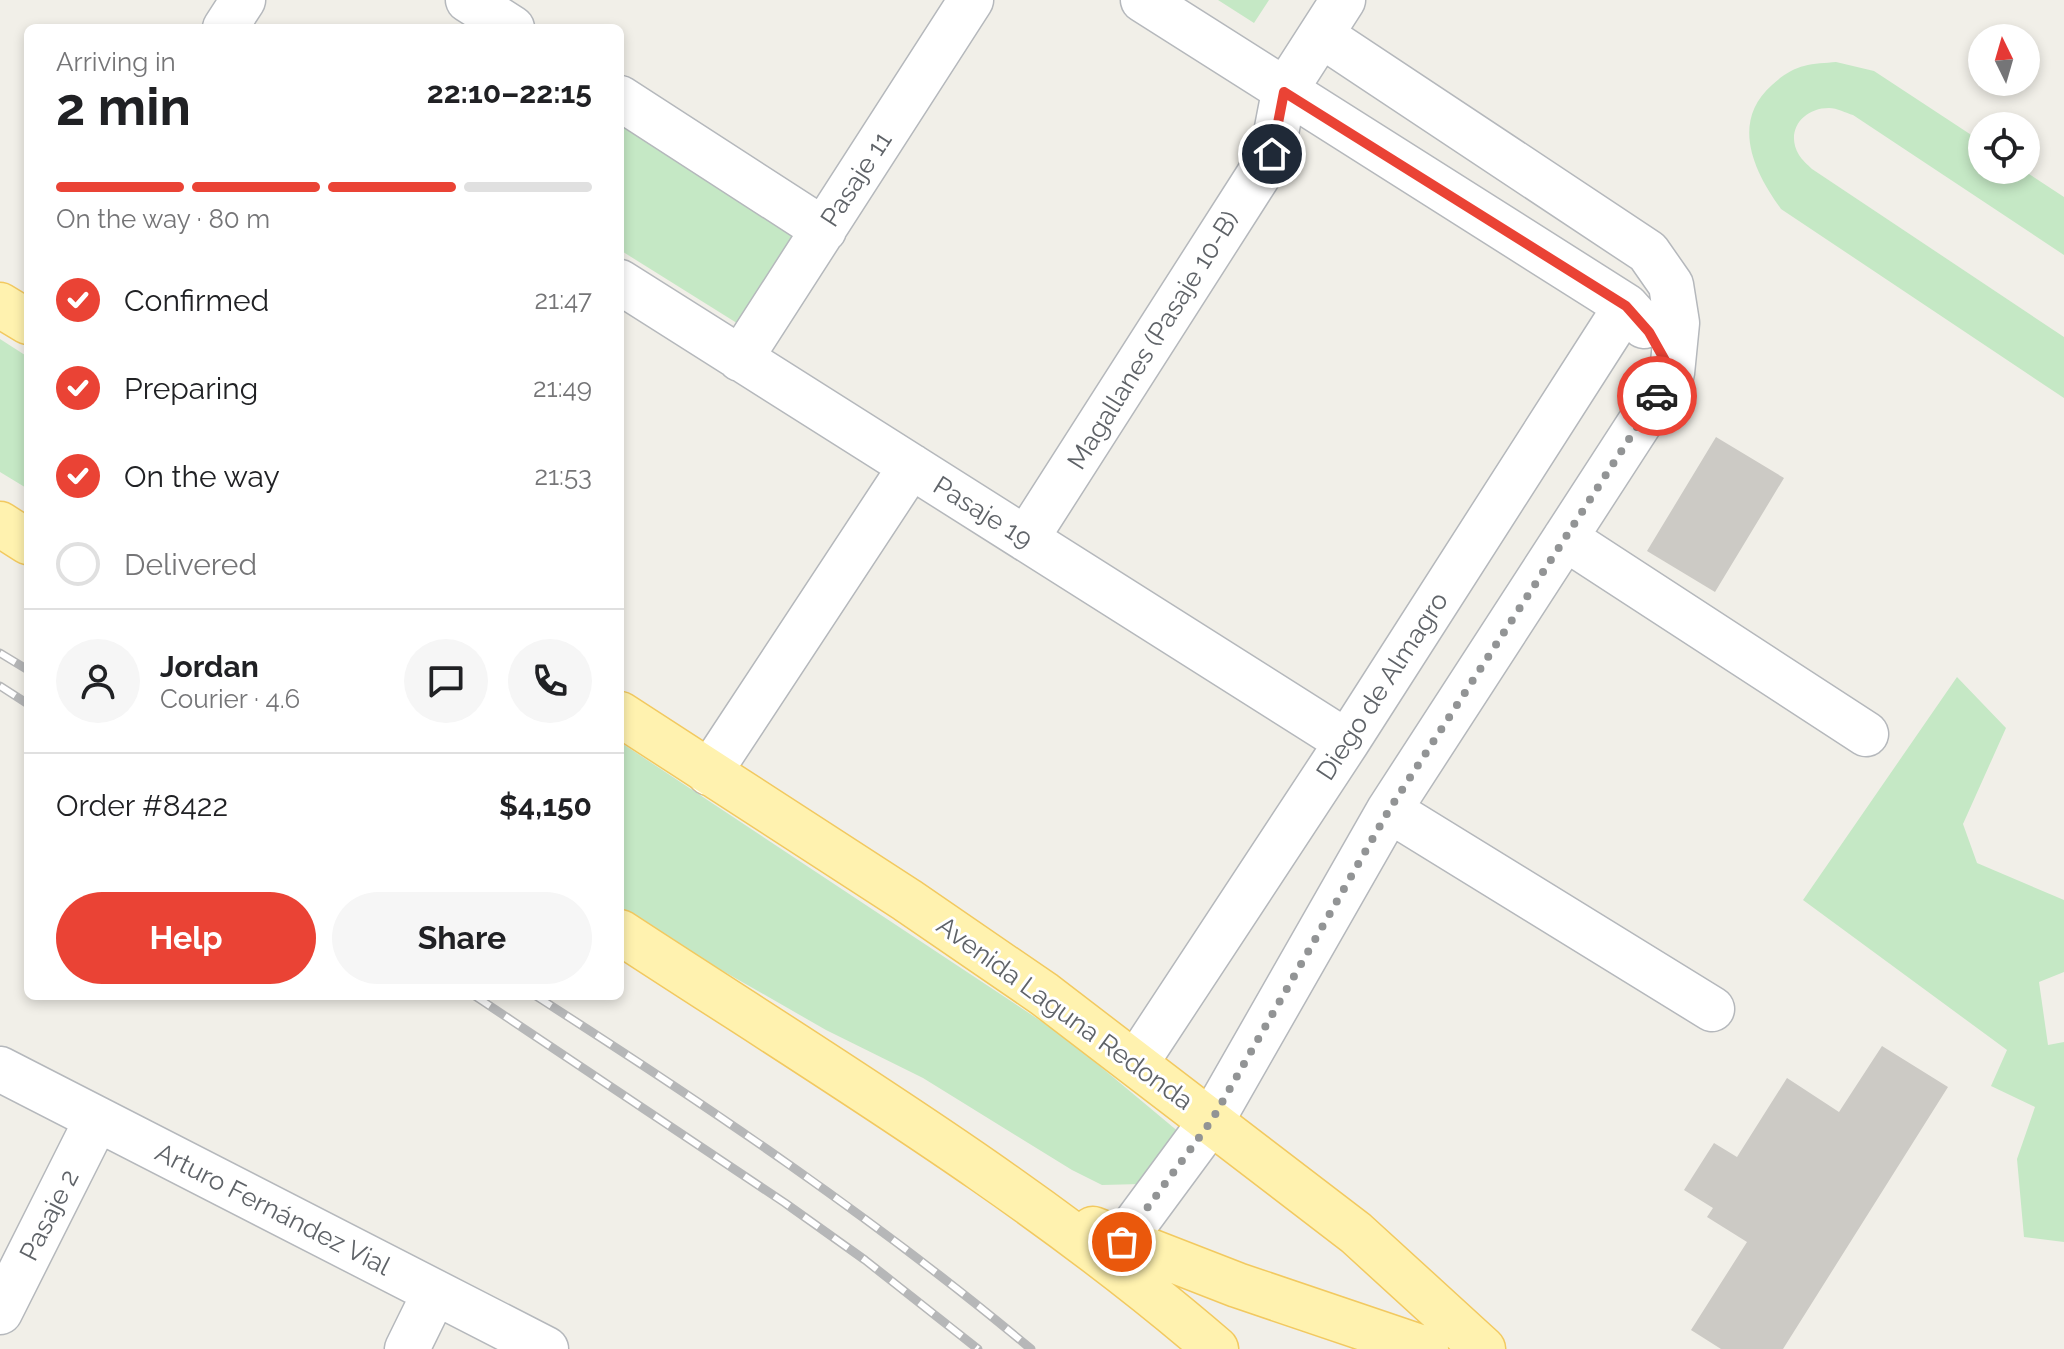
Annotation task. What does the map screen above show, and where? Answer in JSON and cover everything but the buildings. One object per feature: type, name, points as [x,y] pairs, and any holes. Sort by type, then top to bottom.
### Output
[{"type":"main road","points":[[0,305],[24,320]]},
{"type":"main road","points":[[0,524],[24,539]]},
{"type":"main road","name":"Avenida Laguna Redonda","points":[[624,717],[976,946],[1136,1063],[1356,1233],[1483,1349]]},
{"type":"main road","points":[[624,935],[1028,1201],[1152,1293],[1216,1349]]},
{"type":"main road","points":[[1028,1201],[1122,1242],[1237,1285],[1426,1349]]},
{"type":"street","points":[[228,24],[243,0]]},
{"type":"street","points":[[468,0],[506,24]]},
{"type":"street","name":"Pasaje 11","points":[[740,359],[971,0]]},
{"type":"street","points":[[1143,0],[1626,306],[1649,332],[1672,373]]},
{"type":"street","points":[[1122,1242],[1212,1120],[1389,810],[1672,373],[1677,323],[1671,285],[1648,252],[1332,18],[1284,92]]},
{"type":"street","name":"Magallanes (Pasaje 10-B)","points":[[1026,539],[1272,154],[1284,92]]},
{"type":"street","points":[[624,101],[824,230]]},
{"type":"street","name":"Pasaje 19","points":[[624,285],[1347,742]]},
{"type":"street","name":"Diego de Almagro","points":[[1136,1063],[1347,742],[1626,306]]},
{"type":"street","points":[[709,773],[911,466]]},
{"type":"street","points":[[1565,538],[1866,734]]},
{"type":"street","points":[[1389,810],[1712,1009]]},
{"type":"street","name":"Arturo Fernández Vial","points":[[0,1069],[546,1349]]},
{"type":"street","name":"Pasaje 2","points":[[0,1312],[97,1119]]},
{"type":"street","points":[[407,1349],[435,1292]]},
{"type":"green space","points":[[1218,0],[1269,0],[1254,23]]},
{"type":"green space","points":[[1836,62],[1874,71],[1968,133],[1968,184],[2040,184],[2040,181],[2064,197],[2064,255],[1853,115],[1832,108],[1819,109],[1804,117],[1795,130],[1795,146],[1800,157],[1812,169],[2064,337],[2064,398],[1781,209],[1755,163],[1749,131],[1752,115],[1759,99],[1775,82],[1808,65]]},
{"type":"green space","points":[[624,121],[801,233],[740,325],[624,252]]},
{"type":"green space","points":[[0,339],[24,354],[24,487],[0,472]]},
{"type":"green space","points":[[1957,677],[2006,728],[1963,824],[1977,863],[2064,900],[2064,972],[2039,982],[2048,1045],[2064,1042],[2064,1242],[2024,1237],[2017,1159],[2035,1107],[1991,1086],[2007,1050],[1803,900]]},
{"type":"green space","points":[[624,745],[1065,1037],[1180,1133],[1141,1184],[1102,1185],[1072,1170],[923,1078],[826,1030],[624,914]]},
{"type":"railway","points":[[0,653],[24,668]]},
{"type":"railway","points":[[0,686],[24,701]]},
{"type":"railway","points":[[481,1000],[785,1203],[865,1260],[978,1349]]},
{"type":"railway","points":[[542,1000],[851,1209],[1031,1349]]},
{"type":"way so far","points":[[1122,1242],[1212,1120],[1389,810],[1657,396]]},
{"type":"route","points":[[1272,154],[1284,92],[1626,306],[1649,332],[1672,373],[1657,396]]}]
